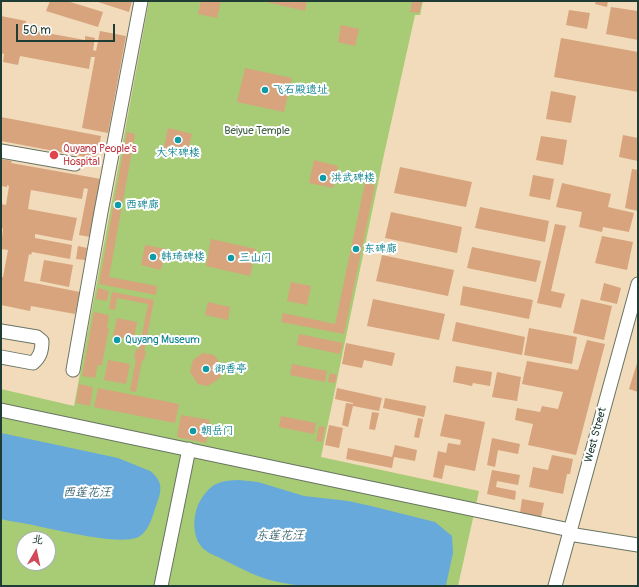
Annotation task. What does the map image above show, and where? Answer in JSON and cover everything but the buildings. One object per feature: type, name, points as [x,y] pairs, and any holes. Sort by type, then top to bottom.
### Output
[{"type":"street","points":[[73,370],[141,1]]},
{"type":"street","points":[[1,151],[75,164]]},
{"type":"street","name":"West Street","points":[[555,586],[638,284]]},
{"type":"street","points":[[1,331],[37,337],[42,341],[40,354],[33,364],[1,357]]},
{"type":"street","points":[[1,410],[189,449],[570,532],[638,545]]},
{"type":"street","points":[[161,586],[189,449]]},
{"type":"green space","name":"Beiyue Temple","points":[[149,1],[423,1],[420,15],[415,15],[383,159],[321,457],[479,491],[458,586],[1,585],[1,389],[74,406]]},
{"type":"water","name":"西莲花汪","points":[[1,433],[118,458],[150,471],[157,478],[160,490],[159,498],[149,525],[140,536],[132,539],[120,540],[90,537],[1,519]]},
{"type":"water","name":"东莲花汪","points":[[238,480],[258,482],[304,496],[348,501],[435,522],[452,536],[453,553],[446,586],[305,586],[281,583],[257,576],[206,551],[198,541],[194,525],[199,503],[207,492],[215,485],[225,481]]},
{"type":"place","name":"飞石殿遗址","points":[[265,90]]},
{"type":"place","name":"大宋碑楼","points":[[178,140]]},
{"type":"place","name":"Quyang People's Hospital","points":[[54,155]]},
{"type":"place","name":"洪武碑楼","points":[[323,178]]},
{"type":"place","name":"西碑廊","points":[[118,205]]},
{"type":"place","name":"东碑廊","points":[[356,249]]},
{"type":"place","name":"韩琦碑楼","points":[[153,257]]},
{"type":"place","name":"三山门","points":[[231,258]]},
{"type":"place","name":"Quyang Museum","points":[[117,340]]},
{"type":"place","name":"御香亭","points":[[206,369]]},
{"type":"place","name":"朝岳门","points":[[193,431]]}]
